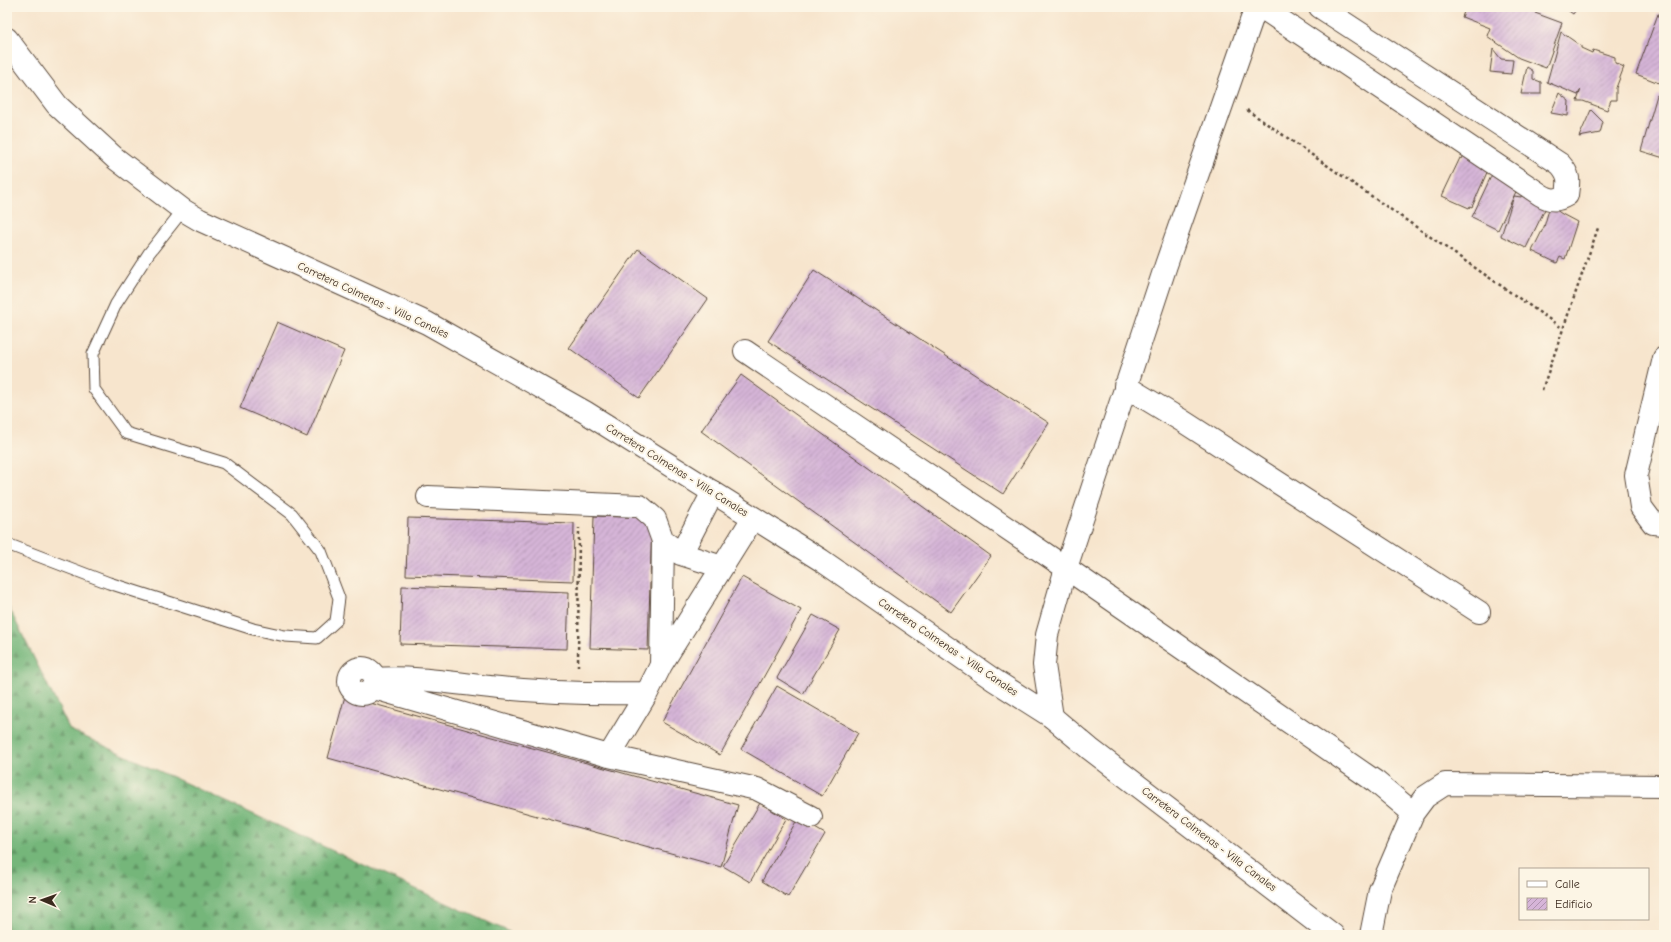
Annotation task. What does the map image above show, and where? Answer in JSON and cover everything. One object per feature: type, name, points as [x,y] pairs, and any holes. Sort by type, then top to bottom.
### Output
[{"type":"street","points":[[1052,717],[1044,665],[1047,636],[1066,568],[1125,386],[1256,7]]},
{"type":"street","points":[[1261,7],[1541,195],[1549,199],[1559,200],[1567,195],[1569,182],[1568,173],[1560,164],[1320,7]]},
{"type":"street","name":"Carretera Colmenas - Villa Canales","points":[[7,40],[56,105],[116,159],[183,210],[200,220],[427,324],[584,412],[821,560],[994,680],[1052,717],[1090,749],[1333,935]]},
{"type":"street","points":[[745,351],[1066,568],[1376,782],[1413,813]]},
{"type":"street","points":[[1664,358],[1636,475],[1641,507],[1653,522],[1664,524]]},
{"type":"street","points":[[1125,386],[1188,424],[1479,612]]},
{"type":"street","points":[[681,554],[713,492]]},
{"type":"street","points":[[428,496],[640,506],[655,519],[663,540],[661,665]]},
{"type":"street","points":[[609,756],[647,693],[661,665],[753,518]]},
{"type":"street","points":[[663,540],[681,554],[722,567]]},
{"type":"street","points":[[647,693],[578,694],[501,688],[400,677],[374,683],[609,756],[757,789],[811,816]]},
{"type":"street","points":[[1371,935],[1380,890],[1413,813],[1425,797],[1446,784],[1664,786]]},
{"type":"lane","points":[[7,544],[109,583],[253,630],[285,636],[317,638],[336,621],[339,598],[321,551],[292,514],[224,463],[126,432],[94,389],[93,354],[116,304],[149,253],[183,210]]},
{"type":"path","points":[[1225,94],[1562,328]]},
{"type":"path","points":[[1542,390],[1562,328],[1598,228]]},
{"type":"path","points":[[578,694],[580,503]]},
{"type":"green space","points":[[7,604],[70,730],[516,935],[7,935]]},
{"type":"building","points":[[1466,7],[1537,7],[1535,13],[1562,23],[1546,68],[1519,58],[1487,36],[1490,28],[1462,17]]},
{"type":"building","points":[[1563,7],[1578,7],[1573,14]]},
{"type":"building","points":[[1658,14],[1664,16],[1664,85],[1636,74]]},
{"type":"building","points":[[1561,32],[1581,46],[1581,48],[1592,53],[1593,50],[1615,57],[1615,63],[1624,67],[1616,88],[1616,100],[1611,100],[1607,110],[1583,101],[1577,101],[1581,89],[1578,95],[1547,82]]},
{"type":"building","points":[[1493,49],[1501,59],[1513,60],[1511,74],[1490,72]]},
{"type":"building","points":[[1527,67],[1533,71],[1533,79],[1541,82],[1541,94],[1521,94]]},
{"type":"building","points":[[1559,93],[1569,101],[1568,116],[1551,113]]},
{"type":"building","points":[[1657,95],[1664,97],[1664,158],[1641,151]]},
{"type":"building","points":[[1591,110],[1603,122],[1600,133],[1579,137]]},
{"type":"building","points":[[1466,151],[1491,163],[1472,207],[1470,206],[1469,208],[1442,196],[1460,158],[1462,159]]},
{"type":"building","points":[[1494,170],[1520,183],[1498,230],[1472,217]]},
{"type":"building","points":[[1523,193],[1547,205],[1526,248],[1501,236],[1514,196],[1521,197]]},
{"type":"building","points":[[1550,206],[1577,222],[1565,259],[1560,257],[1557,263],[1532,251],[1544,227]]},
{"type":"building","points":[[638,249],[708,299],[639,398],[569,348]]},
{"type":"building","points":[[814,270],[1049,423],[1003,494],[768,341]]},
{"type":"building","points":[[277,322],[344,351],[307,437],[240,408]]},
{"type":"building","points":[[741,375],[991,556],[951,612],[701,431]]},
{"type":"building","points":[[594,516],[652,518],[648,650],[590,648]]},
{"type":"building","points":[[408,518],[574,523],[573,581],[406,575]]},
{"type":"building","points":[[742,577],[801,610],[720,755],[662,722]]},
{"type":"building","points":[[402,586],[569,592],[567,649],[400,644]]},
{"type":"building","points":[[813,615],[840,630],[803,694],[777,678]]},
{"type":"building","points":[[777,686],[858,733],[822,796],[741,749]]},
{"type":"building","points":[[345,696],[738,805],[721,867],[328,758]]},
{"type":"building","points":[[760,803],[786,819],[750,882],[723,866]]},
{"type":"building","points":[[798,818],[825,834],[788,897],[762,881]]}]
